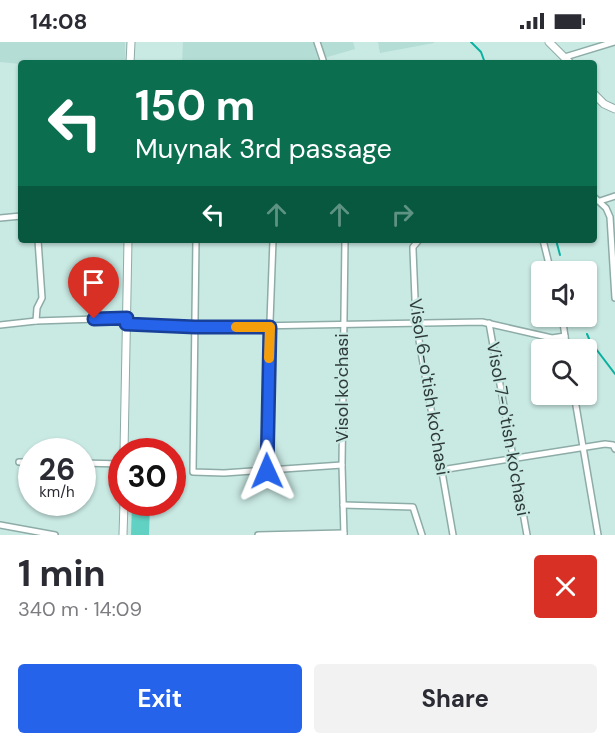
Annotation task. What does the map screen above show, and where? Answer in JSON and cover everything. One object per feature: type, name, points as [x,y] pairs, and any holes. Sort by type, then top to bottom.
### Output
[{"type":"street","points":[[130,60],[131,42]]},
{"type":"street","points":[[317,42],[323,60]]},
{"type":"street","points":[[549,42],[568,60],[614,42]]},
{"type":"street","points":[[597,97],[604,104],[615,109]]},
{"type":"street","points":[[600,201],[615,196]]},
{"type":"street","points":[[597,199],[610,217],[615,298]]},
{"type":"street","points":[[0,218],[18,216]]},
{"type":"street","points":[[36,321],[37,308],[42,298],[38,243]]},
{"type":"street","points":[[124,438],[128,243]]},
{"type":"street","points":[[196,243],[193,472],[267,471],[342,465]]},
{"type":"street","points":[[267,471],[273,243]]},
{"type":"street","name":"Visol ko'chasi","points":[[344,534],[342,324],[345,243]]},
{"type":"street","name":"Visol 6-o'tish ko'chasi","points":[[416,243],[413,246],[416,323],[453,535]]},
{"type":"street","points":[[544,243],[548,261]]},
{"type":"street","points":[[0,325],[36,321],[127,321],[195,327],[489,323],[552,338],[565,336]]},
{"type":"street","name":"Visol 7-o'tish ko'chasi","points":[[489,323],[527,535]]},
{"type":"street","points":[[564,327],[565,339]]},
{"type":"street","points":[[576,405],[598,535]]},
{"type":"street","points":[[441,470],[583,446],[605,444],[613,445],[615,449]]},
{"type":"street","points":[[343,506],[413,507],[422,535]]},
{"type":"street","points":[[123,516],[123,535]]},
{"type":"street","points":[[0,525],[55,535]]},
{"type":"street","points":[[258,535],[344,534]]},
{"type":"shaded area","points":[[0,42],[125,42],[125,60],[18,60],[18,64],[0,62]]},
{"type":"shaded area","points":[[183,42],[313,42],[318,60],[182,60]]},
{"type":"shaded area","points":[[319,42],[353,42],[355,49],[324,58]]},
{"type":"shaded area","points":[[378,42],[434,42],[434,43],[380,53]]},
{"type":"green space","points":[[132,516],[150,516],[149,535],[131,535]]},
{"type":"waterway","points":[[471,42],[481,52],[484,60]]},
{"type":"waterway","points":[[557,243],[560,255]]},
{"type":"waterway","points":[[587,334],[615,374]]},
{"type":"slow traffic","points":[[236,327],[270,327],[269,358]]},
{"type":"route","points":[[94,319],[127,318],[126,324],[270,327],[267,471]]}]
